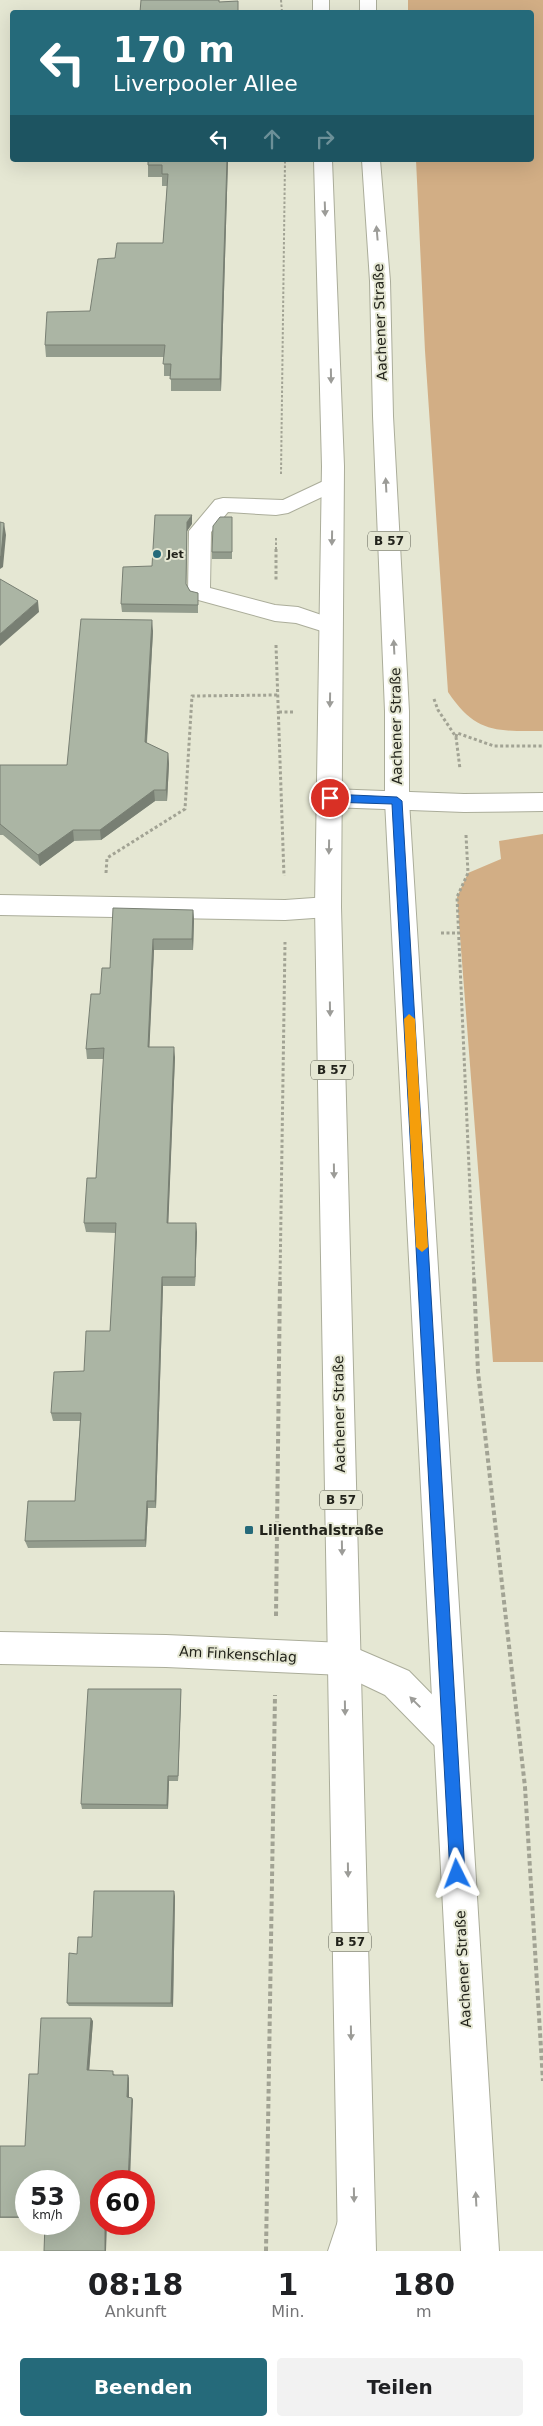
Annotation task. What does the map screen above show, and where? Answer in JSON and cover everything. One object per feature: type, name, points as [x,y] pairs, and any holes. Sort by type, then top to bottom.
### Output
[{"type":"main road","name":"Aachener Straße","points":[[323,162],[330,327],[332,484],[328,907],[344,1659],[353,2243]]},
{"type":"main road","name":"Aachener Straße","points":[[371,162],[380,282],[383,416],[397,710],[397,801],[449,1736],[480,2251]]},
{"type":"main road","points":[[331,626],[298,615],[275,614],[199,594],[200,531],[223,505],[276,508],[288,506],[332,484]]},
{"type":"main road","points":[[330,798],[464,803],[543,802]]},
{"type":"main road","points":[[0,904],[286,910],[328,907]]},
{"type":"main road","name":"Am Finkenschlag","points":[[0,1648],[166,1650],[344,1659],[397,1683],[449,1736]]},
{"type":"path","points":[[266,2251],[286,910],[275,614],[276,508],[282,467],[285,162]]},
{"type":"path","points":[[432,694],[438,710],[456,737],[464,803],[468,873],[458,896],[478,1372],[525,1787],[543,2081]]},
{"type":"path","points":[[104,906],[107,858],[185,809],[192,696],[278,695]]},
{"type":"path","points":[[456,737],[457,733],[494,746],[543,746]]},
{"type":"shaded area","points":[[408,0],[543,0],[543,731],[500,730],[478,723],[458,706],[448,692],[425,351],[416,162],[534,162],[534,10],[408,10]]},
{"type":"shaded area","points":[[543,834],[543,1362],[493,1362],[457,897],[468,873],[501,859],[499,841]]},
{"type":"building","points":[[141,0],[238,1],[238,10],[140,10]]},
{"type":"building","points":[[148,162],[227,162],[220,379],[170,379],[171,364],[163,364],[165,345],[45,345],[47,312],[90,311],[98,259],[115,258],[117,243],[163,243],[168,174],[162,174],[162,165],[148,165]]},
{"type":"building","points":[[155,515],[192,515],[187,522],[186,584],[190,591],[198,593],[198,605],[121,604],[123,567],[152,566]]},
{"type":"building","points":[[220,517],[232,517],[232,552],[212,552],[213,526]]},
{"type":"building","points":[[0,522],[4,523],[0,557]]},
{"type":"building","points":[[0,579],[38,601],[0,634]]},
{"type":"building","points":[[81,619],[152,620],[145,742],[168,753],[166,790],[154,790],[100,830],[73,830],[38,855],[0,824],[0,765],[67,765]]},
{"type":"building","points":[[113,908],[193,910],[192,939],[153,939],[148,1047],[174,1047],[167,1223],[196,1223],[195,1277],[162,1277],[155,1501],[147,1501],[145,1540],[25,1541],[28,1501],[75,1501],[81,1413],[51,1413],[54,1372],[84,1371],[86,1331],[110,1331],[116,1223],[84,1223],[87,1178],[96,1178],[104,1048],[86,1049],[91,994],[100,994],[102,968],[110,968]]},
{"type":"building","points":[[88,1689],[181,1689],[178,1776],[168,1776],[167,1805],[81,1804]]},
{"type":"building","points":[[94,1891],[174,1891],[171,2003],[67,2003],[69,1953],[77,1954],[78,1937],[92,1937]]},
{"type":"building","points":[[41,2018],[91,2018],[87,2070],[113,2071],[113,2075],[128,2075],[127,2097],[132,2098],[129,2170],[90,2170],[90,2235],[105,2235],[105,2251],[44,2251],[45,2235],[80,2235],[80,2170],[15,2170],[15,2217],[0,2217],[0,2146],[25,2146],[29,2074],[38,2074]]},
{"type":"slow traffic","points":[[409,1019],[422,1247]]},
{"type":"place","name":"Jet","points":[[157,554]]},
{"type":"place","name":"Lilienthalstraße","points":[[249,1530]]},
{"type":"route","points":[[330,798],[397,801],[457,1874]]}]
